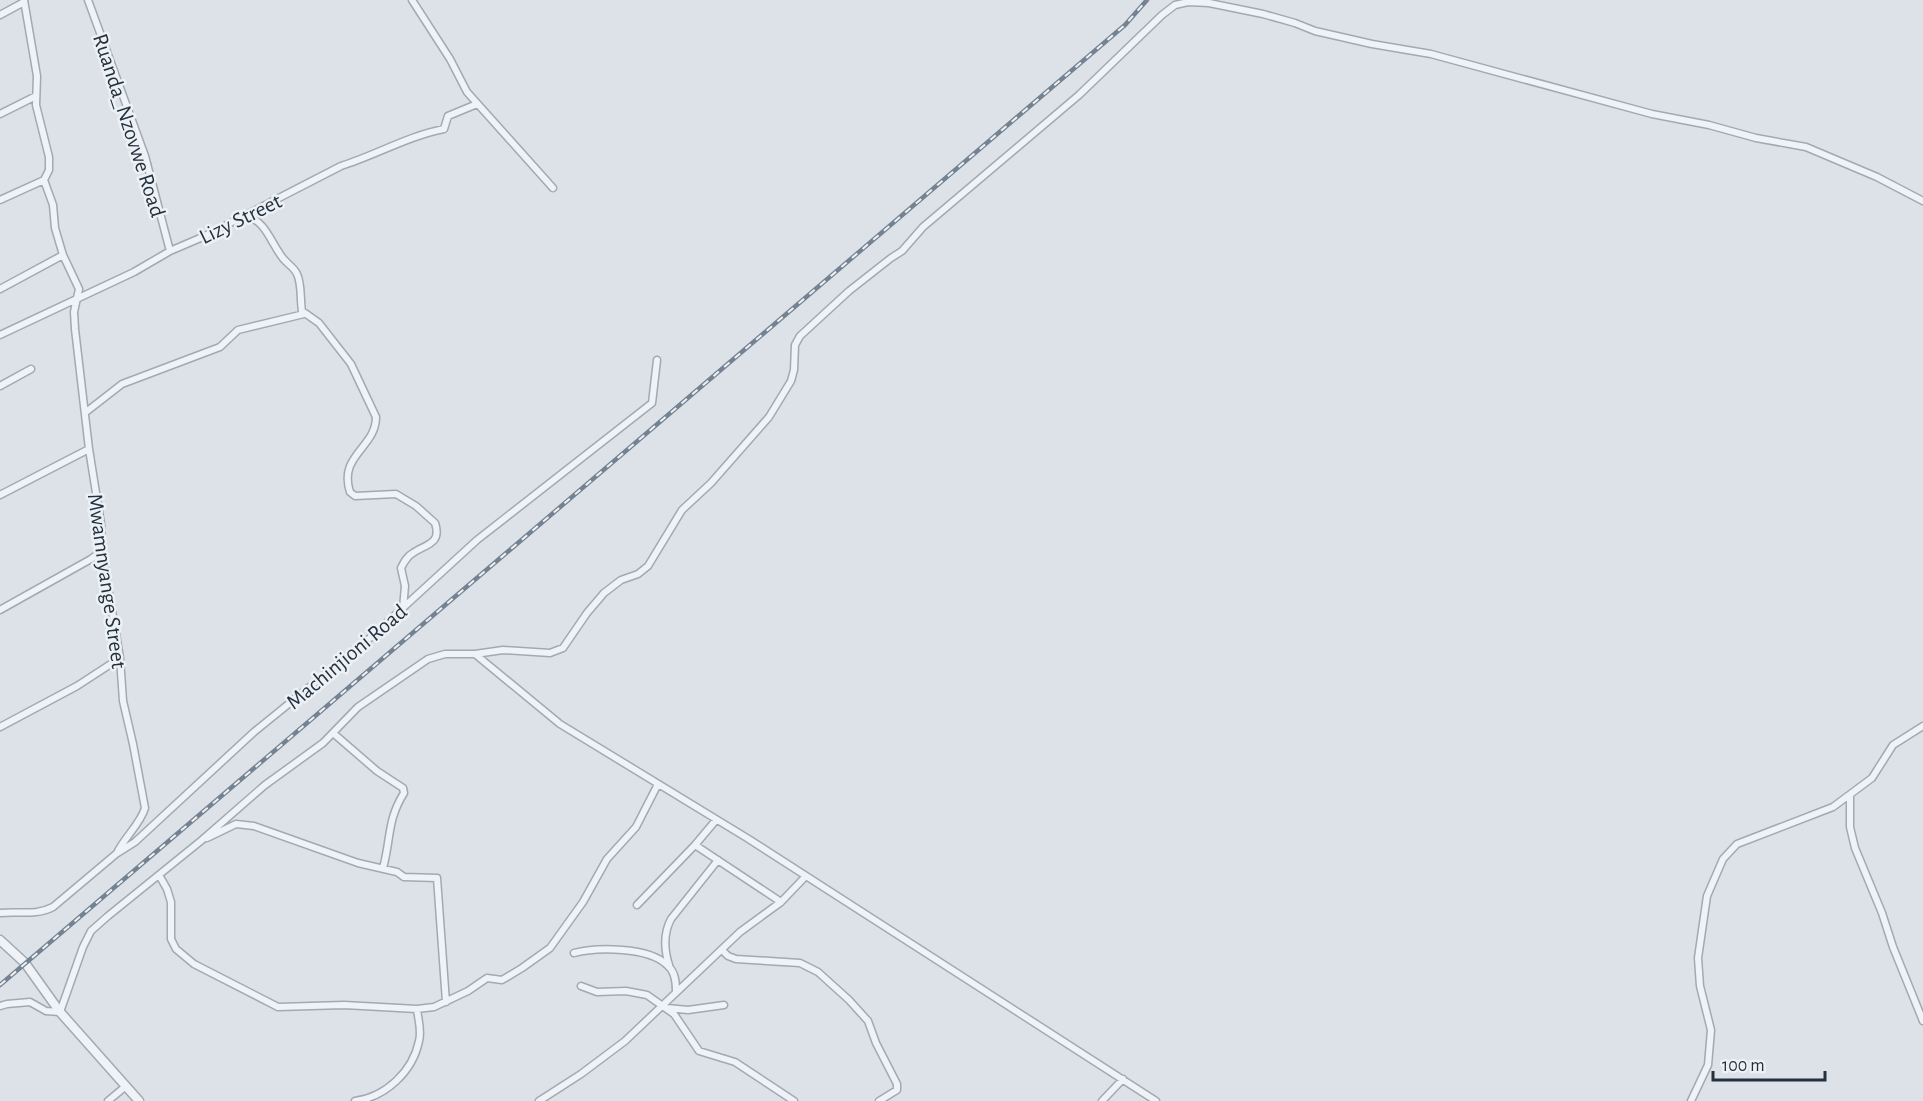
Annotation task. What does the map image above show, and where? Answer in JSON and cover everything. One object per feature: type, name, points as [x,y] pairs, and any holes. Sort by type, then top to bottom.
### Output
[{"type":"street","name":"Ruanda_Nzovwe Road","points":[[88,0],[145,156],[170,251]]},
{"type":"street","points":[[411,0],[450,59],[467,93],[553,188]]},
{"type":"street","points":[[0,15],[24,1],[37,76],[36,96],[49,157],[49,170],[44,180],[0,200]]},
{"type":"street","points":[[60,1012],[82,947],[92,931],[265,785],[324,743],[358,707],[428,659],[445,654],[475,654],[503,650],[550,653],[563,648],[604,593],[621,580],[638,574],[648,566],[682,510],[711,483],[769,417],[791,381],[795,345],[804,331],[849,291],[902,251],[923,227],[1079,95],[1148,27],[1180,3],[1209,3],[1263,14],[1295,23],[1315,32],[1431,54],[1652,114],[1709,125],[1755,138],[1806,147],[1878,177],[1923,201]]},
{"type":"street","points":[[0,114],[36,96]]},
{"type":"street","name":"Lizy Street","points":[[0,335],[134,272],[170,251],[205,236],[341,166],[362,160],[399,143],[444,129],[448,116],[477,104]]},
{"type":"street","points":[[44,180],[53,205],[55,228],[63,255],[79,286],[78,298]]},
{"type":"street","points":[[246,215],[253,217],[272,237],[282,257],[298,276],[301,308],[304,314],[319,323],[351,364],[376,417],[370,437],[353,459],[348,470],[350,492],[355,496],[396,494],[435,523],[435,537],[432,544],[412,553],[401,568],[405,586],[404,608]]},
{"type":"street","points":[[0,289],[63,255]]},
{"type":"street","name":"Mwamnyange Street","points":[[78,298],[74,315],[102,551],[120,658],[123,701],[134,744],[145,808],[116,854]]},
{"type":"street","points":[[60,308],[74,315]]},
{"type":"street","points":[[86,412],[122,384],[220,347],[238,330],[304,314]]},
{"type":"street","name":"Machinjioni Road","points":[[0,913],[45,911],[53,907],[116,854],[135,842],[255,732],[336,667],[477,540],[652,403],[657,360]]},
{"type":"street","points":[[0,386],[31,369]]},
{"type":"street","points":[[0,495],[89,449]]},
{"type":"street","points":[[0,610],[102,551]]},
{"type":"street","points":[[475,654],[561,724],[1124,1078],[1156,1101]]},
{"type":"street","points":[[0,727],[77,686],[120,658]]},
{"type":"street","points":[[1690,1101],[1708,1065],[1711,1030],[1700,986],[1698,958],[1707,896],[1723,859],[1737,844],[1828,810],[1875,774],[1889,749],[1923,726]]},
{"type":"street","points":[[333,733],[377,771],[404,788],[388,832],[389,848],[383,868]]},
{"type":"street","points":[[159,875],[171,902],[172,944],[194,964],[230,983],[284,1008],[344,1005],[417,1009],[434,1006],[446,1002],[487,978],[502,980],[550,948],[583,902],[607,859],[636,827],[658,784]]},
{"type":"street","points":[[1850,795],[1850,827],[1855,848],[1923,1021]]},
{"type":"street","points":[[637,905],[716,820]]},
{"type":"street","points":[[202,840],[236,824],[254,826],[365,865],[398,872],[404,877],[435,877],[438,879],[446,1002]]},
{"type":"street","points":[[695,845],[781,902]]},
{"type":"street","points":[[676,991],[676,983],[669,966],[665,946],[667,927],[717,860]]},
{"type":"street","points":[[539,1101],[613,1051],[664,1006],[676,991],[740,932],[781,902],[805,877]]},
{"type":"street","points":[[0,940],[26,963],[60,1012],[139,1101]]},
{"type":"street","points":[[574,953],[595,948],[617,949],[652,957],[669,966]]},
{"type":"street","points":[[722,950],[728,956],[736,959],[806,965],[828,980],[849,1000],[868,1021],[880,1053],[897,1084],[897,1090],[879,1101]]},
{"type":"street","points":[[581,986],[597,992],[635,991],[647,995],[664,1006],[683,1027],[699,1051],[735,1062],[794,1101]]},
{"type":"street","points":[[0,1006],[30,1002],[46,1011],[60,1012]]},
{"type":"street","points":[[664,1006],[688,1010],[724,1005]]},
{"type":"street","points":[[355,1101],[363,1101],[397,1082],[408,1066],[420,1040],[417,1009]]},
{"type":"street","points":[[1102,1101],[1124,1078]]},
{"type":"street","points":[[108,1101],[126,1086]]},
{"type":"railway","points":[[0,985],[1125,25],[1147,0]]}]
